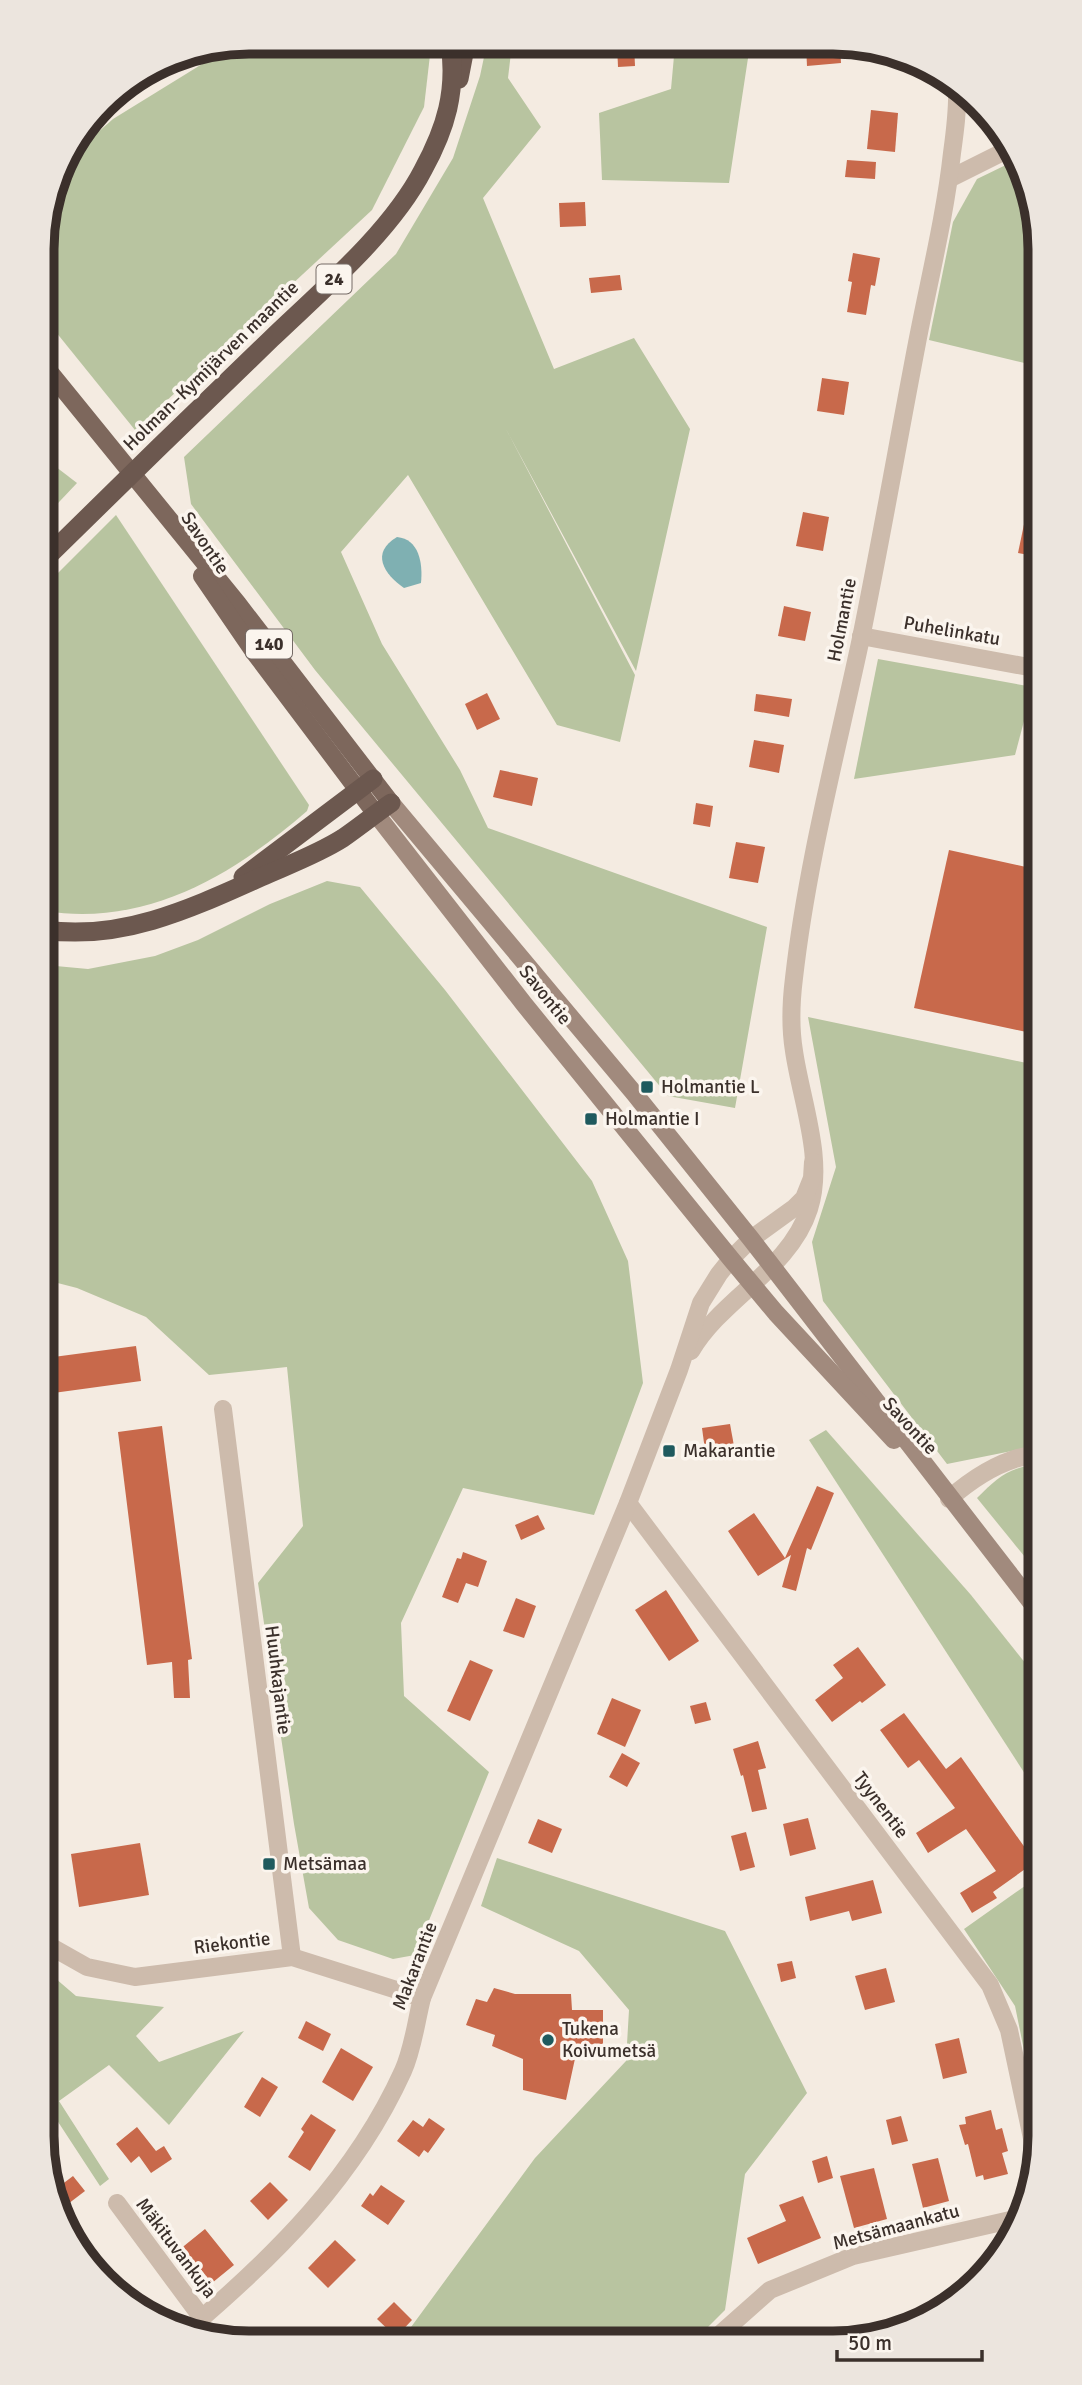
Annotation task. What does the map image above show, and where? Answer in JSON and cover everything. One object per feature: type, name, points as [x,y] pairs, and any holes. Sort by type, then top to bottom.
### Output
[{"type":"highway","name":"Holman–Kymijärven maantie","points":[[55,549],[343,270],[404,200],[423,172],[450,107],[453,78],[451,55]]},
{"type":"highway","name":"24","points":[[450,107],[461,75],[464,55]]},
{"type":"highway","points":[[218,896],[365,785]]},
{"type":"highway","points":[[55,930],[95,931],[135,925],[176,914],[341,839],[383,808]]},
{"type":"main road","name":"Savontie","points":[[55,377],[143,490],[238,604],[524,1004],[752,1284],[949,1499]]},
{"type":"main road","name":"Savontie","points":[[383,808],[634,1093],[847,1362],[949,1499],[1027,1598]]},
{"type":"street","name":"Holmantie","points":[[752,1284],[794,1239],[809,1210],[814,1181],[810,1124],[794,1053],[792,1002],[799,942],[949,179],[958,99]]},
{"type":"street","points":[[949,179],[1002,153]]},
{"type":"street","name":"Puhelinkatu","points":[[861,636],[1028,667]]},
{"type":"street","name":"Holmantie","points":[[751,1239],[804,1198],[812,1178],[813,1162]]},
{"type":"street","name":"Makarantie","points":[[195,2323],[271,2256],[323,2200],[360,2150],[404,2069],[422,1998],[628,1503],[679,1370],[701,1303],[719,1274],[751,1239]]},
{"type":"street","name":"Makarantie","points":[[679,1370],[697,1341],[752,1284]]},
{"type":"street","name":"Huuhkajantie","points":[[223,1409],[292,1957]]},
{"type":"street","points":[[949,1499],[985,1472],[1027,1456]]},
{"type":"street","name":"Tyynentie","points":[[628,1503],[990,1985],[1009,2030],[1027,2115]]},
{"type":"street","name":"Riekontie","points":[[54,1948],[87,1967],[135,1977],[292,1957],[422,1998]]},
{"type":"street","name":"Mäkituvankuja","points":[[117,2203],[195,2322]]},
{"type":"street","name":"Metsämaankatu","points":[[724,2331],[770,2290],[853,2256],[1008,2220]]},
{"type":"green space","points":[[674,54],[749,54],[729,183],[602,180],[599,113],[671,89]]},
{"type":"green space","points":[[236,55],[430,55],[424,107],[372,210],[135,430],[55,331],[55,236],[61,199],[74,163],[86,143],[113,119],[212,58]]},
{"type":"green space","points":[[485,55],[511,55],[508,78],[541,127],[483,198],[554,369],[634,338],[690,429],[636,671],[506,429],[635,675],[620,742],[557,725],[408,475],[341,552],[382,644],[460,770],[488,828],[767,927],[735,1108],[668,1096],[315,670],[191,504],[184,457],[396,254],[453,158]]},
{"type":"green space","points":[[1008,164],[1021,199],[1028,249],[1028,364],[929,340],[953,222],[977,179]]},
{"type":"green space","points":[[55,466],[77,483],[55,506]]},
{"type":"green space","points":[[116,515],[309,805],[307,811],[249,856],[186,891],[119,911],[83,914],[55,912],[55,576]]},
{"type":"green space","points":[[878,659],[1028,686],[1028,707],[1015,755],[854,779]]},
{"type":"green space","points":[[327,881],[360,887],[445,990],[592,1181],[628,1261],[643,1383],[594,1515],[463,1488],[401,1623],[404,1696],[489,1772],[415,1955],[393,1959],[338,1940],[309,1908],[258,1583],[303,1526],[287,1367],[209,1375],[146,1317],[77,1288],[54,1282],[55,966],[88,969],[155,956],[198,940],[270,904]]},
{"type":"green space","points":[[808,1017],[1028,1063],[1027,1448],[947,1464],[823,1301],[812,1242],[836,1167]]},
{"type":"green space","points":[[826,1430],[971,1595],[1027,1666],[1027,1777],[809,1440]]},
{"type":"green space","points":[[1027,1466],[1027,1560],[977,1498],[1004,1475]]},
{"type":"green space","points":[[497,1858],[725,1931],[807,2093],[745,2174],[725,2310],[704,2331],[408,2331],[535,2158],[626,2061],[629,2010],[579,1951],[481,1906]]},
{"type":"green space","points":[[1027,1884],[1027,2065],[1015,2006],[964,1929]]},
{"type":"green space","points":[[54,1977],[76,1996],[164,2007],[136,2036],[159,2062],[244,2031],[169,2125],[109,2065],[59,2101],[109,2179],[100,2186],[54,2116]]},
{"type":"water","points":[[397,537],[415,547],[420,560],[421,583],[404,588],[386,570],[382,556],[384,550]]},
{"type":"building","points":[[617,54],[634,54],[635,66],[618,67]]},
{"type":"building","points":[[806,54],[841,55],[841,63],[807,66]]},
{"type":"building","points":[[871,110],[898,113],[895,152],[867,149]]},
{"type":"building","points":[[847,160],[876,162],[875,179],[845,177]]},
{"type":"building","points":[[585,202],[586,226],[560,227],[559,203]]},
{"type":"building","points":[[853,253],[880,258],[875,286],[871,285],[866,315],[847,312],[852,282],[848,281]]},
{"type":"building","points":[[620,275],[622,290],[591,293],[589,278]]},
{"type":"building","points":[[822,378],[849,382],[844,415],[817,411]]},
{"type":"building","points":[[1027,510],[1028,510],[1028,555],[1018,553]]},
{"type":"building","points":[[803,512],[829,517],[823,551],[796,546]]},
{"type":"building","points":[[784,606],[811,612],[805,641],[778,636]]},
{"type":"building","points":[[487,693],[500,719],[477,730],[465,704]]},
{"type":"building","points":[[756,694],[792,699],[789,717],[754,711]]},
{"type":"building","points":[[754,740],[784,745],[779,773],[749,767]]},
{"type":"building","points":[[500,770],[538,778],[532,806],[493,797]]},
{"type":"building","points":[[696,803],[713,806],[710,827],[693,824]]},
{"type":"building","points":[[736,842],[765,847],[758,883],[729,878]]},
{"type":"building","points":[[949,850],[1028,867],[1028,1032],[914,1008]]},
{"type":"building","points":[[136,1346],[141,1381],[54,1393],[54,1357]]},
{"type":"building","points":[[730,1424],[734,1446],[705,1450],[702,1428]]},
{"type":"building","points":[[162,1426],[192,1659],[188,1660],[190,1698],[174,1698],[172,1662],[147,1665],[118,1432]]},
{"type":"building","points":[[817,1486],[834,1493],[811,1550],[807,1548],[796,1591],[782,1587],[791,1555],[758,1576],[728,1531],[754,1513],[785,1558]]},
{"type":"building","points":[[538,1515],[545,1529],[521,1540],[515,1525]]},
{"type":"building","points":[[463,1552],[487,1561],[478,1587],[466,1583],[458,1603],[442,1597],[457,1558],[461,1559]]},
{"type":"building","points":[[666,1590],[699,1641],[669,1661],[635,1610]]},
{"type":"building","points":[[516,1598],[536,1606],[524,1638],[503,1631]]},
{"type":"building","points":[[858,1647],[886,1685],[832,1722],[815,1700],[843,1678],[833,1665]]},
{"type":"building","points":[[470,1660],[493,1670],[470,1721],[447,1711]]},
{"type":"building","points":[[612,1698],[641,1710],[625,1747],[597,1734]]},
{"type":"building","points":[[706,1702],[711,1720],[695,1724],[690,1706]]},
{"type":"building","points":[[904,1713],[946,1769],[961,1757],[1027,1851],[1027,1868],[993,1892],[997,1898],[972,1913],[960,1893],[996,1871],[966,1829],[928,1853],[916,1833],[955,1808],[919,1760],[908,1768],[880,1730]]},
{"type":"building","points":[[758,1741],[766,1768],[758,1770],[767,1809],[752,1812],[733,1749]]},
{"type":"building","points":[[622,1753],[640,1763],[627,1787],[609,1777]]},
{"type":"building","points":[[808,1818],[816,1849],[790,1856],[783,1824]]},
{"type":"building","points":[[538,1819],[562,1829],[552,1853],[528,1843]]},
{"type":"building","points":[[746,1832],[755,1867],[740,1871],[731,1836]]},
{"type":"building","points":[[140,1843],[149,1895],[79,1907],[71,1854]]},
{"type":"building","points":[[873,1880],[882,1913],[852,1921],[849,1911],[810,1921],[805,1897]]},
{"type":"building","points":[[792,1961],[796,1978],[781,1982],[777,1964]]},
{"type":"building","points":[[886,1968],[895,2002],[865,2010],[855,1976]]},
{"type":"building","name":"Tukena Koivumetsä","points":[[494,1988],[515,1994],[571,1994],[572,2010],[603,2010],[603,2055],[576,2054],[566,2100],[523,2090],[523,2059],[492,2046],[495,2035],[466,2025],[476,1999],[487,2002]]},
{"type":"building","points":[[306,2021],[331,2034],[323,2051],[298,2038]]},
{"type":"building","points":[[959,2038],[967,2073],[943,2079],[935,2044]]},
{"type":"building","points":[[341,2048],[373,2067],[353,2101],[322,2082]]},
{"type":"building","points":[[262,2077],[278,2087],[260,2117],[244,2107]]},
{"type":"building","points":[[991,2110],[996,2130],[1002,2128],[1008,2151],[1002,2153],[1008,2174],[984,2180],[983,2175],[976,2177],[968,2144],[965,2145],[959,2125],[966,2124],[965,2117]]},
{"type":"building","points":[[311,2114],[336,2130],[310,2171],[288,2157],[304,2132],[301,2129]]},
{"type":"building","points":[[901,2116],[908,2141],[892,2145],[886,2120]]},
{"type":"building","points":[[429,2118],[445,2129],[428,2153],[424,2150],[419,2157],[397,2141],[413,2120],[423,2127]]},
{"type":"building","points":[[137,2127],[156,2151],[164,2146],[172,2159],[151,2173],[139,2156],[131,2163],[116,2144]]},
{"type":"building","points":[[827,2156],[833,2178],[818,2183],[812,2161]]},
{"type":"building","points":[[938,2158],[949,2201],[923,2208],[912,2164]]},
{"type":"building","points":[[874,2168],[887,2219],[854,2228],[840,2176]]},
{"type":"building","points":[[73,2176],[85,2191],[67,2205],[61,2185]]},
{"type":"building","points":[[270,2182],[288,2200],[268,2220],[250,2201]]},
{"type":"building","points":[[381,2185],[405,2201],[388,2225],[361,2206],[370,2193],[373,2196]]},
{"type":"building","points":[[803,2196],[821,2238],[758,2264],[747,2238],[786,2221],[779,2205]]},
{"type":"building","points":[[205,2229],[234,2265],[212,2283],[198,2266],[194,2269],[179,2250]]},
{"type":"building","points":[[335,2240],[356,2260],[328,2288],[308,2268]]},
{"type":"building","points":[[394,2302],[412,2320],[402,2331],[390,2331],[377,2319]]},
{"type":"place","name":"Holmantie L","points":[[647,1087]]},
{"type":"place","name":"Holmantie I","points":[[591,1119]]},
{"type":"place","name":"Makarantie","points":[[669,1451]]},
{"type":"place","name":"Metsämaa","points":[[269,1864]]},
{"type":"place","name":"Tukena Koivumetsä","points":[[548,2040]]}]
